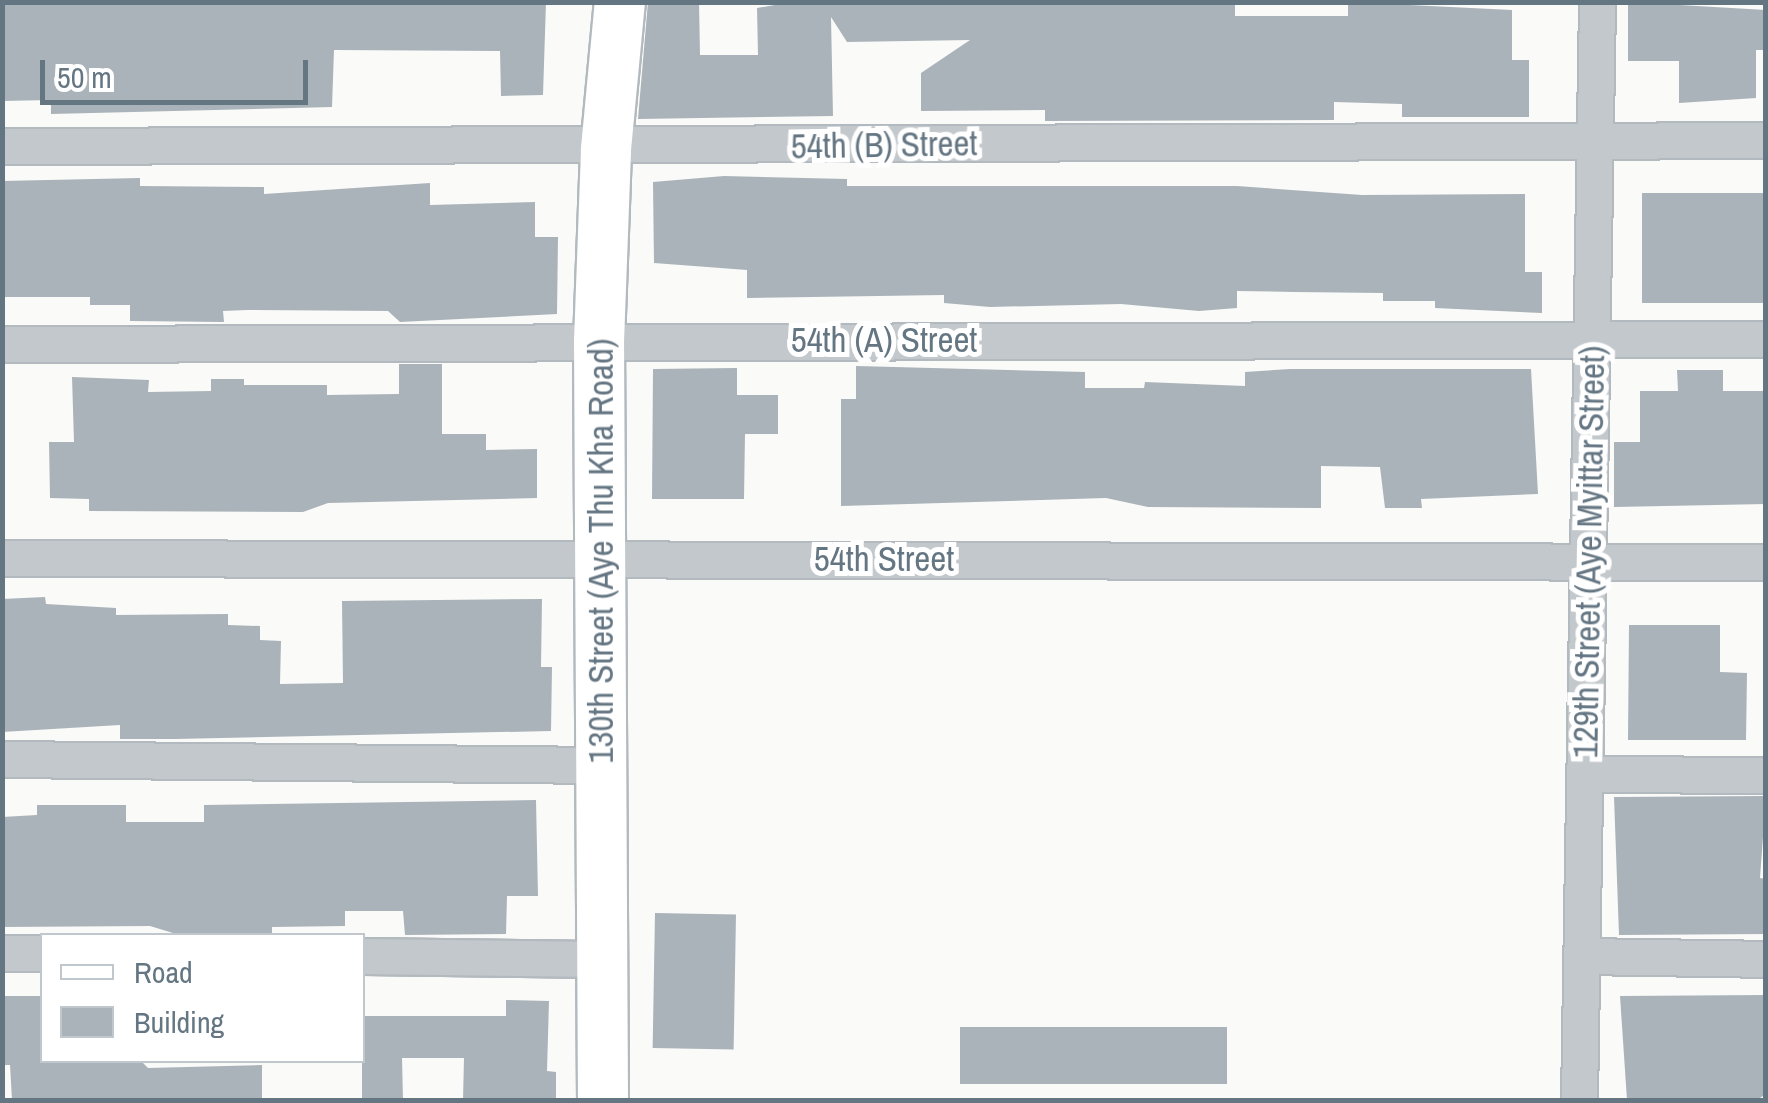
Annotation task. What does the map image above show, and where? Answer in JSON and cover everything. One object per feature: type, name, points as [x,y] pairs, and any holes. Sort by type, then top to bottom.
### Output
[{"type":"street","name":"130th Street (Aye Thu Kha Road)","points":[[604,1100],[599,342],[606,149],[620,2]]},
{"type":"street","name":"129th Street (Aye Myittar Street)","points":[[1579,1100],[1592,560],[1597,2]]},
{"type":"street","name":"54th (B) Street","points":[[2,146],[606,149],[1596,136],[1766,140]]},
{"type":"street","name":"54th (A) Street","points":[[2,344],[1766,338]]},
{"type":"street","name":"54th Street","points":[[2,558],[1766,562]]},
{"type":"street","points":[[2,759],[602,765]]},
{"type":"street","points":[[1585,774],[1766,775]]},
{"type":"street","points":[[2,953],[40,953]]},
{"type":"street","points":[[365,956],[601,958]]},
{"type":"street","points":[[1582,956],[1766,959]]},
{"type":"building","points":[[2,2],[546,2],[543,95],[501,96],[500,51],[334,50],[332,107],[51,114],[51,100],[2,101]]},
{"type":"building","points":[[648,2],[699,2],[700,55],[758,55],[757,8],[792,2],[1235,2],[1235,16],[1348,16],[1348,2],[1512,10],[1512,60],[1529,60],[1529,117],[1402,117],[1402,104],[1334,102],[1334,120],[1045,121],[1045,110],[921,111],[921,73],[970,40],[847,42],[831,17],[833,116],[638,119]]},
{"type":"building","points":[[1628,2],[1766,10],[1766,50],[1756,50],[1756,98],[1679,103],[1679,61],[1628,61]]},
{"type":"building","points":[[724,176],[847,179],[847,186],[1237,186],[1362,195],[1525,194],[1525,272],[1542,272],[1542,313],[1435,308],[1435,301],[1383,301],[1383,293],[1237,291],[1237,308],[1199,311],[1121,304],[990,307],[944,303],[944,295],[747,298],[747,270],[654,263],[653,182]]},
{"type":"building","points":[[140,178],[140,186],[264,187],[264,194],[430,183],[430,205],[535,202],[535,237],[558,237],[557,314],[400,322],[388,311],[247,310],[223,311],[224,322],[130,321],[130,305],[90,305],[90,297],[2,297],[2,181]]},
{"type":"building","points":[[1642,193],[1766,193],[1766,303],[1642,303]]},
{"type":"building","points":[[399,364],[442,364],[442,434],[486,434],[486,450],[537,449],[537,498],[328,503],[303,512],[89,511],[89,499],[50,498],[49,442],[74,442],[72,377],[149,380],[148,392],[211,391],[211,379],[244,379],[244,385],[327,385],[327,395],[399,394]]},
{"type":"building","points":[[856,366],[1085,372],[1085,388],[1144,388],[1145,382],[1245,386],[1245,372],[1290,369],[1531,369],[1538,494],[1421,499],[1422,508],[1385,508],[1380,467],[1321,466],[1321,508],[1148,507],[1106,498],[841,506],[841,399],[856,399]]},
{"type":"building","points":[[737,368],[737,395],[778,395],[778,434],[745,434],[744,499],[652,499],[653,369]]},
{"type":"building","points":[[1677,370],[1723,370],[1723,391],[1766,391],[1766,504],[1614,507],[1614,442],[1640,442],[1640,391],[1678,391]]},
{"type":"building","points":[[45,597],[46,604],[116,608],[116,615],[228,614],[228,625],[260,626],[260,640],[281,641],[280,684],[343,683],[342,601],[542,599],[541,667],[552,667],[551,731],[175,739],[120,739],[120,725],[2,732],[2,599]]},
{"type":"building","points":[[1629,625],[1720,625],[1720,672],[1747,673],[1746,740],[1628,740]]},
{"type":"building","points":[[1766,796],[1760,878],[1766,879],[1766,934],[1619,935],[1614,797]]},
{"type":"building","points":[[536,800],[538,896],[507,896],[506,934],[405,935],[403,911],[345,911],[345,926],[272,927],[272,933],[173,933],[150,926],[2,927],[2,817],[37,815],[37,805],[126,805],[126,822],[204,822],[204,805]]},
{"type":"building","points":[[655,913],[736,914],[734,1049],[653,1048]]},
{"type":"building","points":[[1766,995],[1766,1094],[1757,1100],[1627,1100],[1620,996]]},
{"type":"building","points":[[2,996],[40,996],[40,1063],[143,1063],[148,1068],[262,1065],[262,1100],[12,1100],[10,1065],[2,1065]]},
{"type":"building","points":[[506,1000],[549,1001],[547,1071],[556,1072],[556,1100],[463,1100],[464,1058],[402,1058],[403,1100],[362,1100],[365,1016],[506,1016]]},
{"type":"building","points":[[960,1027],[1227,1027],[1227,1084],[960,1084]]}]
